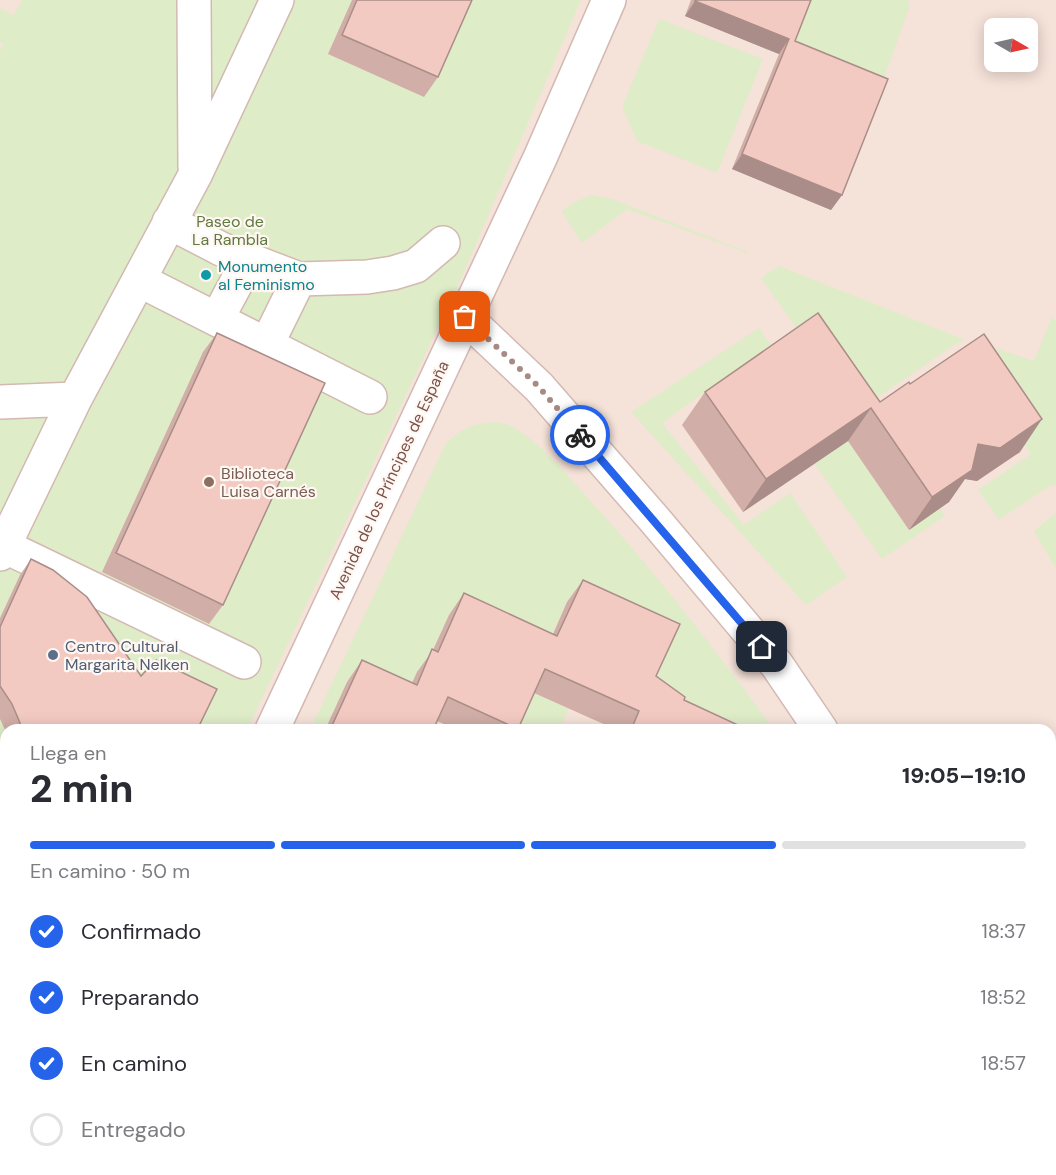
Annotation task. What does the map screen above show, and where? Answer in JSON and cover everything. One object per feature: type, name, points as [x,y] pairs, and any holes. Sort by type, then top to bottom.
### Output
[{"type":"street","points":[[194,0],[195,175]]},
{"type":"street","points":[[244,662],[2,550],[75,399],[195,175],[277,0]]},
{"type":"street","name":"Avenida de los Príncipes de España","points":[[275,724],[540,158],[609,0]]},
{"type":"street","points":[[169,222],[248,261],[299,279],[367,277],[393,273],[416,266],[444,243]]},
{"type":"street","points":[[217,319],[248,261]]},
{"type":"street","points":[[267,344],[299,279]]},
{"type":"street","points":[[139,280],[370,397]]},
{"type":"street","points":[[465,317],[539,387],[654,519],[777,665],[817,724]]},
{"type":"street","points":[[0,402],[75,399]]},
{"type":"shaded area","points":[[0,0],[1056,0],[1056,724],[0,724]]},
{"type":"green space","name":"Paseo de La Rambla","points":[[22,0],[581,0],[460,281],[250,724],[0,724],[0,51],[3,44],[0,42],[0,8],[14,15]]},
{"type":"green space","points":[[790,0],[908,0],[910,6],[878,94],[785,56]]},
{"type":"green space","points":[[659,19],[763,59],[717,173],[637,141],[622,107]]},
{"type":"green space","points":[[591,195],[612,199],[748,252],[627,209],[582,243],[562,212],[569,205]]},
{"type":"green space","points":[[779,266],[963,339],[856,412],[761,278]]},
{"type":"green space","points":[[1052,316],[1056,322],[1056,486],[1051,485],[999,520],[978,490],[1031,454],[965,357],[983,344],[1034,361]]},
{"type":"green space","points":[[759,328],[771,345],[662,423],[744,525],[790,493],[847,577],[806,605],[631,412]]},
{"type":"green space","points":[[497,422],[513,427],[550,456],[666,588],[770,724],[659,724],[567,602],[553,633],[558,635],[428,661],[402,704],[352,724],[313,724],[445,445],[457,434],[480,424]]},
{"type":"green space","points":[[848,441],[909,529],[940,508],[945,516],[882,559],[814,463]]},
{"type":"green space","points":[[1056,513],[1056,569],[1034,531]]},
{"type":"green space","points":[[525,689],[569,709],[562,724],[514,724]]},
{"type":"building","points":[[357,0],[472,0],[438,77],[342,35]]},
{"type":"building","points":[[696,0],[811,0],[795,41],[888,79],[842,195],[742,154],[789,39]]},
{"type":"building","points":[[818,313],[880,402],[984,334],[1042,419],[1000,448],[978,444],[972,470],[932,497],[871,408],[766,479],[705,392]]},
{"type":"building","name":"Biblioteca Luisa Carnés","points":[[217,333],[325,383],[223,605],[116,553]]},
{"type":"building","points":[[31,559],[53,570],[87,597],[141,676],[156,660],[217,689],[200,724],[20,724],[12,704],[0,686],[0,627]]},
{"type":"building","points":[[583,580],[680,624],[656,676],[685,697],[684,700],[736,724],[634,724],[639,711],[545,669],[520,724],[507,724],[448,697],[436,724],[333,724],[362,660],[417,685],[432,649],[438,652],[464,593],[557,636]]},
{"type":"way so far","points":[[465,317],[539,387],[580,435]]},
{"type":"place","name":"Monumento al Feminismo","points":[[206,275]]},
{"type":"place","name":"Biblioteca Luisa Carnés","points":[[209,482]]},
{"type":"place","name":"Centro Cultural Margarita Nelken","points":[[53,655]]},
{"type":"route","points":[[580,435],[762,647]]}]
